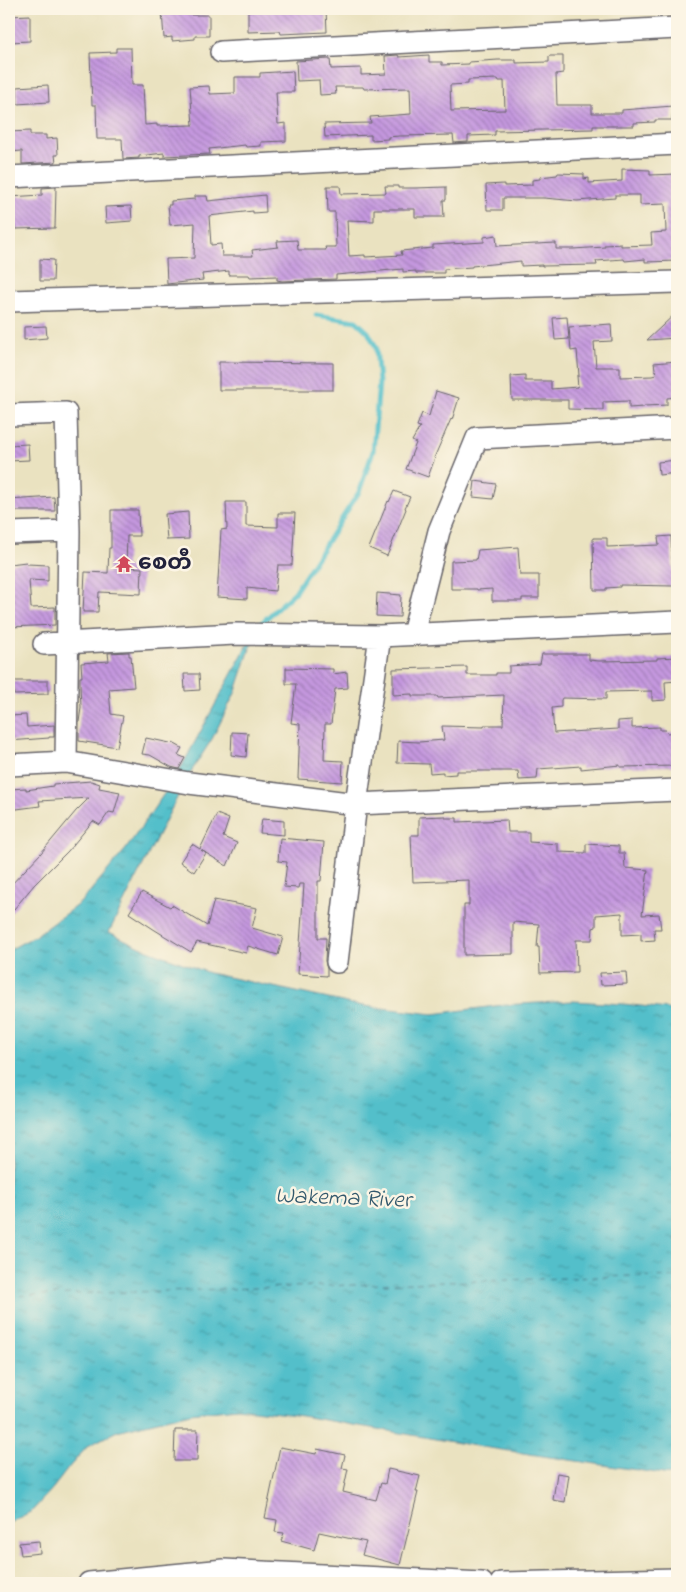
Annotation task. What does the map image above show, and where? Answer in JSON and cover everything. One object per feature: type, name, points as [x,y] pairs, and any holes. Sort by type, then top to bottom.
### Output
[{"type":"street","points":[[221,52],[677,28]]},
{"type":"street","points":[[9,177],[677,144]]},
{"type":"street","points":[[9,300],[677,282]]},
{"type":"street","points":[[9,414],[66,413],[69,531],[66,762]]},
{"type":"street","points":[[413,634],[439,531],[477,438],[677,428]]},
{"type":"street","points":[[9,533],[69,531]]},
{"type":"street","points":[[44,644],[235,634],[380,636],[677,622]]},
{"type":"street","points":[[337,962],[356,804],[380,636]]},
{"type":"street","points":[[9,765],[66,762],[180,782],[356,804],[677,790]]},
{"type":"street","points":[[89,1583],[224,1570],[293,1578],[482,1583]]},
{"type":"street","points":[[501,1583],[677,1579]]},
{"type":"water","name":"Wakema River","points":[[257,627],[236,691],[212,739],[187,778],[109,932],[140,947],[209,973],[356,1005],[433,1014],[503,1005],[573,1001],[667,1009],[677,1013],[677,1476],[476,1446],[296,1415],[237,1408],[190,1413],[117,1431],[88,1446],[32,1511],[9,1523],[9,950],[35,936],[80,903],[126,849],[177,775]]},
{"type":"building","points":[[191,9],[191,15],[209,15],[209,36],[195,36],[195,39],[172,41],[172,37],[164,38],[162,12]]},
{"type":"building","points":[[263,9],[326,9],[327,32],[281,34],[280,31],[248,32],[248,11]]},
{"type":"building","points":[[30,15],[30,41],[9,42],[9,16]]},
{"type":"building","points":[[116,48],[131,48],[132,85],[143,85],[145,125],[193,125],[190,87],[209,86],[210,94],[235,93],[235,77],[260,77],[260,73],[293,71],[294,92],[276,92],[278,124],[286,123],[286,141],[261,142],[261,146],[246,147],[245,145],[209,149],[210,154],[164,156],[164,153],[123,159],[122,139],[97,139],[96,105],[92,105],[90,53],[116,52]]},
{"type":"building","points":[[429,55],[429,62],[442,62],[442,65],[498,60],[516,60],[516,63],[549,62],[549,56],[563,56],[563,73],[556,74],[557,105],[592,105],[592,113],[622,113],[622,110],[673,106],[672,120],[634,123],[634,126],[593,126],[593,129],[495,131],[495,135],[468,136],[468,142],[454,143],[453,135],[399,136],[371,140],[371,135],[325,137],[324,124],[371,123],[370,117],[411,114],[410,88],[364,89],[363,87],[335,87],[336,94],[320,95],[319,80],[297,81],[296,61],[330,59],[331,69],[361,68],[361,75],[386,74],[385,56]],"holes":[[[498,79],[499,81],[504,81],[505,110],[451,111],[450,85],[468,84],[468,80]]]},
{"type":"building","points":[[48,85],[49,102],[17,104],[17,87]]},
{"type":"building","points":[[30,131],[30,135],[46,135],[46,139],[57,138],[58,155],[55,155],[56,162],[22,164],[22,151],[9,152],[9,132]]},
{"type":"building","points":[[622,169],[650,170],[650,175],[677,174],[677,261],[645,262],[645,259],[625,261],[624,259],[596,261],[597,265],[521,266],[521,261],[444,269],[444,273],[403,272],[403,269],[336,275],[336,279],[282,281],[277,280],[277,276],[250,277],[249,275],[229,275],[229,271],[202,274],[203,280],[167,284],[166,259],[194,258],[195,223],[170,225],[168,205],[171,205],[171,201],[195,199],[195,196],[207,196],[208,201],[265,195],[266,212],[253,213],[253,211],[209,216],[211,245],[221,244],[222,256],[253,256],[252,250],[278,247],[277,241],[297,240],[298,250],[326,250],[325,247],[336,247],[335,212],[328,212],[327,186],[340,186],[341,194],[386,193],[385,186],[398,186],[398,188],[446,187],[446,200],[443,200],[444,217],[415,217],[415,209],[374,209],[374,221],[347,220],[349,256],[402,255],[401,251],[433,248],[433,245],[484,242],[484,237],[496,235],[497,246],[556,243],[556,249],[573,249],[621,244],[621,246],[652,245],[651,233],[666,232],[665,204],[640,205],[640,195],[615,195],[615,198],[577,201],[544,198],[503,198],[503,210],[487,210],[486,185],[532,185],[532,180],[557,175],[558,173],[584,174],[584,179],[589,178],[589,183],[622,181]]},
{"type":"building","points":[[56,187],[55,228],[15,229],[14,218],[9,218],[9,197],[42,195],[42,188]]},
{"type":"building","points":[[131,206],[132,221],[106,223],[105,207]]},
{"type":"building","points":[[40,259],[54,260],[53,281],[40,281]]},
{"type":"building","points":[[677,312],[677,338],[647,340]]},
{"type":"building","points":[[567,317],[569,339],[555,340],[553,318]]},
{"type":"building","points":[[611,324],[612,341],[594,342],[596,367],[620,367],[620,377],[652,376],[656,375],[654,363],[677,361],[677,397],[667,398],[667,405],[644,407],[629,408],[629,401],[603,402],[603,410],[568,409],[568,400],[512,400],[511,376],[525,375],[525,381],[551,381],[551,389],[578,387],[577,350],[571,351],[569,327]]},
{"type":"building","points":[[46,326],[47,338],[24,340],[24,327]]},
{"type":"building","points":[[219,362],[333,363],[333,390],[219,390]]},
{"type":"building","points":[[436,391],[459,398],[452,420],[434,458],[428,477],[406,469],[416,443],[412,441],[420,427],[417,426],[422,413],[429,416]]},
{"type":"building","points":[[28,444],[29,460],[9,461],[9,445]]},
{"type":"building","points":[[677,460],[677,473],[659,475],[658,462]]},
{"type":"building","points":[[475,481],[496,484],[493,499],[473,497]]},
{"type":"building","points":[[394,491],[410,497],[387,556],[369,548]]},
{"type":"building","points":[[54,497],[55,511],[9,511],[9,500]]},
{"type":"building","points":[[226,502],[246,502],[246,526],[278,527],[278,513],[295,513],[292,565],[278,565],[275,591],[247,588],[247,599],[217,597],[221,530],[227,529]]},
{"type":"building","points":[[111,510],[138,510],[139,536],[127,536],[126,567],[142,568],[141,594],[99,592],[98,612],[83,612],[85,572],[108,573],[109,548],[111,548]]},
{"type":"building","points":[[188,512],[189,539],[167,540],[165,514]]},
{"type":"building","points":[[671,536],[674,586],[620,585],[620,587],[606,588],[606,590],[594,590],[593,538],[607,538],[607,547],[659,545],[658,537]]},
{"type":"building","points":[[518,547],[520,575],[539,575],[539,598],[522,598],[522,601],[492,601],[492,589],[451,589],[451,561],[476,560],[478,550]]},
{"type":"building","points":[[26,562],[27,564],[48,565],[48,581],[29,580],[31,608],[55,607],[55,625],[10,627],[9,611],[13,611],[10,564]]},
{"type":"building","points":[[377,593],[401,595],[400,617],[376,616]]},
{"type":"building","points":[[129,652],[134,687],[109,689],[111,714],[123,716],[117,747],[79,741],[81,663],[109,661],[108,653]]},
{"type":"building","points":[[542,654],[589,654],[589,660],[599,661],[657,660],[657,658],[677,657],[677,681],[665,682],[666,700],[652,701],[652,691],[606,692],[606,699],[562,698],[561,707],[552,708],[554,733],[618,729],[618,721],[632,720],[632,728],[660,727],[660,730],[666,730],[667,733],[677,732],[677,766],[620,767],[620,765],[581,769],[581,766],[538,769],[537,779],[519,780],[518,771],[456,771],[456,774],[443,775],[443,772],[430,773],[429,764],[397,763],[398,741],[444,740],[442,726],[484,727],[484,725],[503,725],[504,695],[438,698],[437,696],[412,696],[412,694],[393,695],[393,669],[467,667],[467,675],[496,675],[496,673],[509,673],[509,666],[540,664]]},
{"type":"building","points":[[286,668],[333,669],[333,674],[347,672],[348,688],[335,689],[331,724],[325,724],[324,760],[343,761],[342,782],[298,779],[300,724],[291,723],[296,684],[286,684]]},
{"type":"building","points":[[184,674],[199,674],[200,690],[185,691]]},
{"type":"building","points":[[13,681],[48,681],[48,694],[14,695]]},
{"type":"building","points":[[26,715],[27,727],[54,725],[54,737],[9,741],[9,716]]},
{"type":"building","points":[[232,732],[248,733],[246,757],[231,755]]},
{"type":"building","points":[[146,738],[171,742],[182,748],[178,755],[185,758],[179,769],[171,767],[150,755],[142,754]]},
{"type":"building","points":[[91,781],[100,784],[99,788],[120,792],[114,813],[109,812],[100,825],[93,821],[9,915],[9,887],[89,798],[39,801],[40,806],[9,810],[9,789],[26,788],[26,790],[53,786],[53,784]]},
{"type":"building","points":[[217,814],[229,819],[223,837],[237,843],[227,866],[206,853],[194,872],[180,862],[192,844],[200,849]]},
{"type":"building","points":[[445,816],[445,818],[457,818],[457,822],[507,820],[508,832],[529,832],[529,842],[558,844],[558,852],[586,853],[586,844],[619,846],[619,853],[624,853],[625,868],[648,870],[642,915],[659,914],[661,929],[654,929],[655,940],[641,941],[641,934],[622,935],[622,913],[596,915],[596,927],[593,928],[592,940],[576,940],[577,972],[540,973],[539,947],[537,947],[539,924],[513,922],[513,954],[464,955],[464,905],[469,905],[469,880],[413,882],[411,835],[419,835],[419,817]]},
{"type":"building","points":[[262,819],[284,821],[284,835],[260,833]]},
{"type":"building","points":[[280,838],[324,842],[321,881],[318,881],[318,938],[326,938],[325,961],[327,976],[298,974],[304,884],[299,884],[298,888],[284,887],[287,862],[278,861]]},
{"type":"building","points":[[142,892],[170,907],[172,905],[207,926],[214,900],[257,908],[252,928],[283,937],[278,955],[248,946],[246,953],[197,942],[191,952],[129,913]]},
{"type":"building","points":[[626,972],[627,984],[601,985],[600,973]]},
{"type":"building","points":[[175,1430],[198,1430],[197,1461],[174,1461]]},
{"type":"building","points":[[280,1447],[316,1454],[317,1449],[345,1455],[342,1468],[348,1469],[343,1492],[376,1500],[381,1483],[385,1484],[388,1469],[420,1476],[416,1492],[418,1492],[400,1565],[362,1555],[366,1542],[319,1532],[314,1550],[281,1541],[284,1533],[275,1532],[277,1520],[265,1518]]},
{"type":"building","points":[[557,1473],[569,1475],[565,1502],[553,1500]]},
{"type":"building","points":[[39,1541],[40,1553],[21,1555],[19,1543]]},
{"type":"waterway","points":[[257,627],[295,592],[359,492],[373,451],[379,383],[376,347],[368,332],[356,321],[316,315]]},
{"type":"ferry route","points":[[9,1296],[631,1276],[677,1277]]},
{"type":"place","name":"စေတီ","points":[[124,564]]}]
